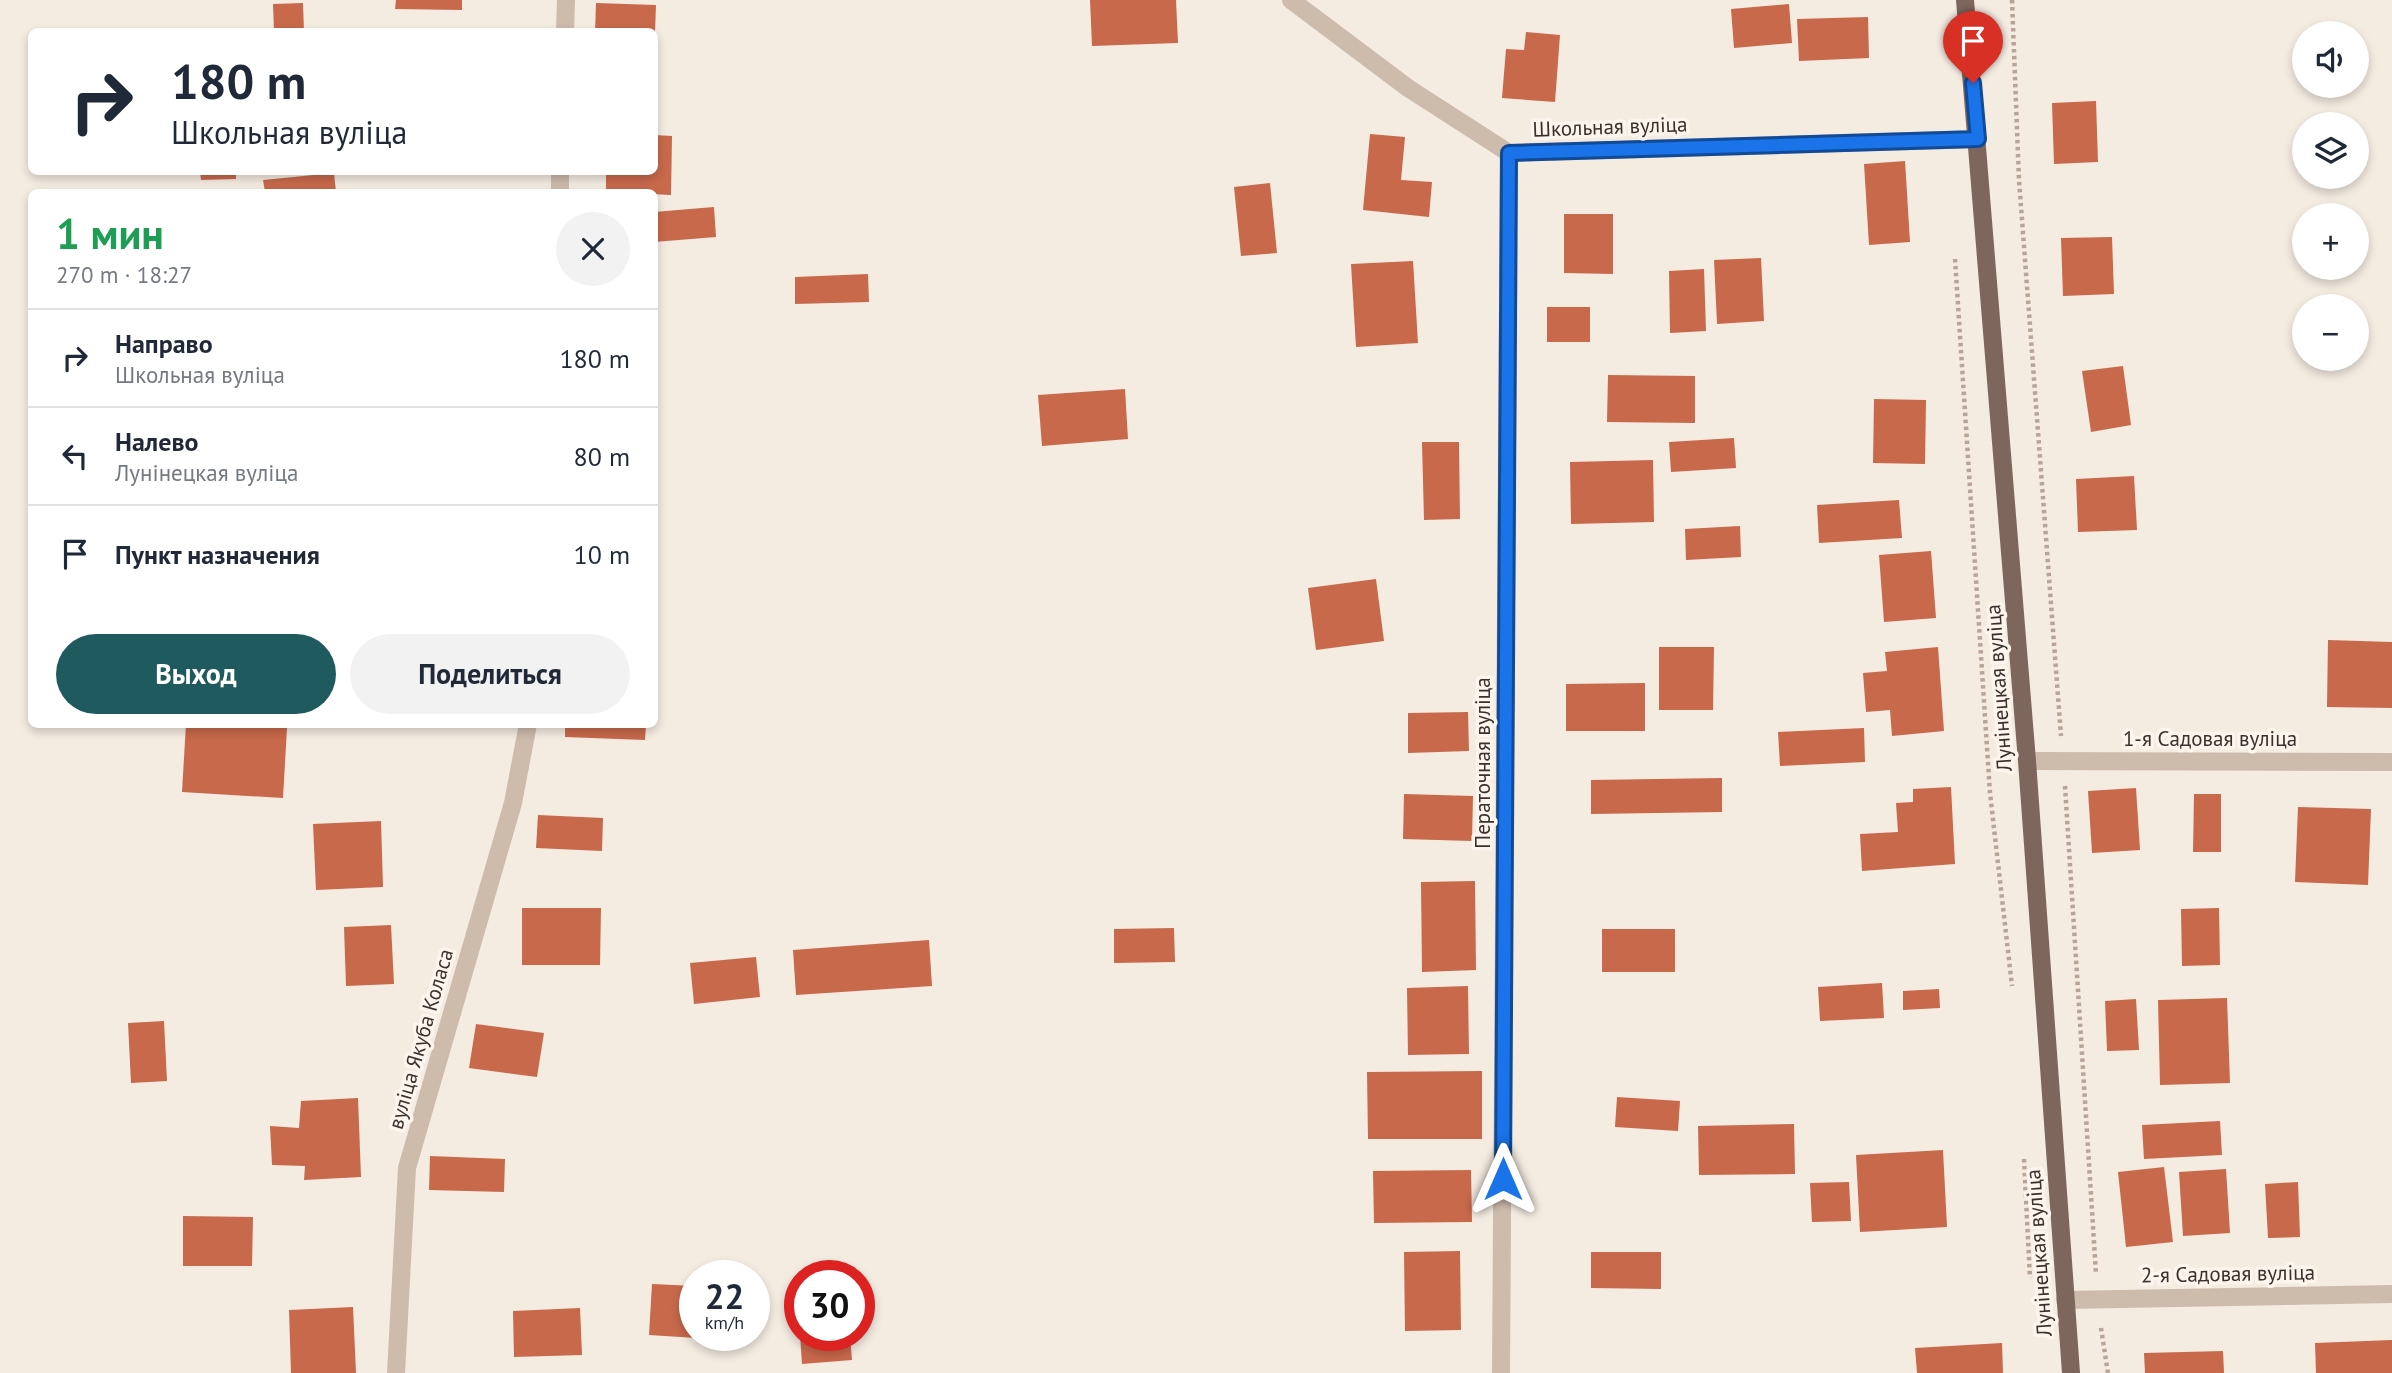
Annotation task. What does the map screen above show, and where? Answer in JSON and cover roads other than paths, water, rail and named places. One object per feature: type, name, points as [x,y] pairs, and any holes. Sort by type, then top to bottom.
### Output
[{"type":"main road","name":"Лунінецкая вуліца","points":[[1965,0],[2027,761],[2071,1373]]},
{"type":"street","points":[[565,28],[566,0]]},
{"type":"street","name":"Школьная вуліца","points":[[1291,0],[1408,88],[1509,153],[1978,139]]},
{"type":"street","name":"Ператочная вуліца","points":[[1502,1373],[1509,153]]},
{"type":"street","name":"вуліца Якуба Коласа","points":[[396,1373],[407,1168],[513,803],[527,728]]},
{"type":"street","name":"1-я Садовая вуліца","points":[[2027,761],[2392,762]]},
{"type":"street","name":"2-я Садовая вуліца","points":[[2065,1300],[2392,1293]]}]
